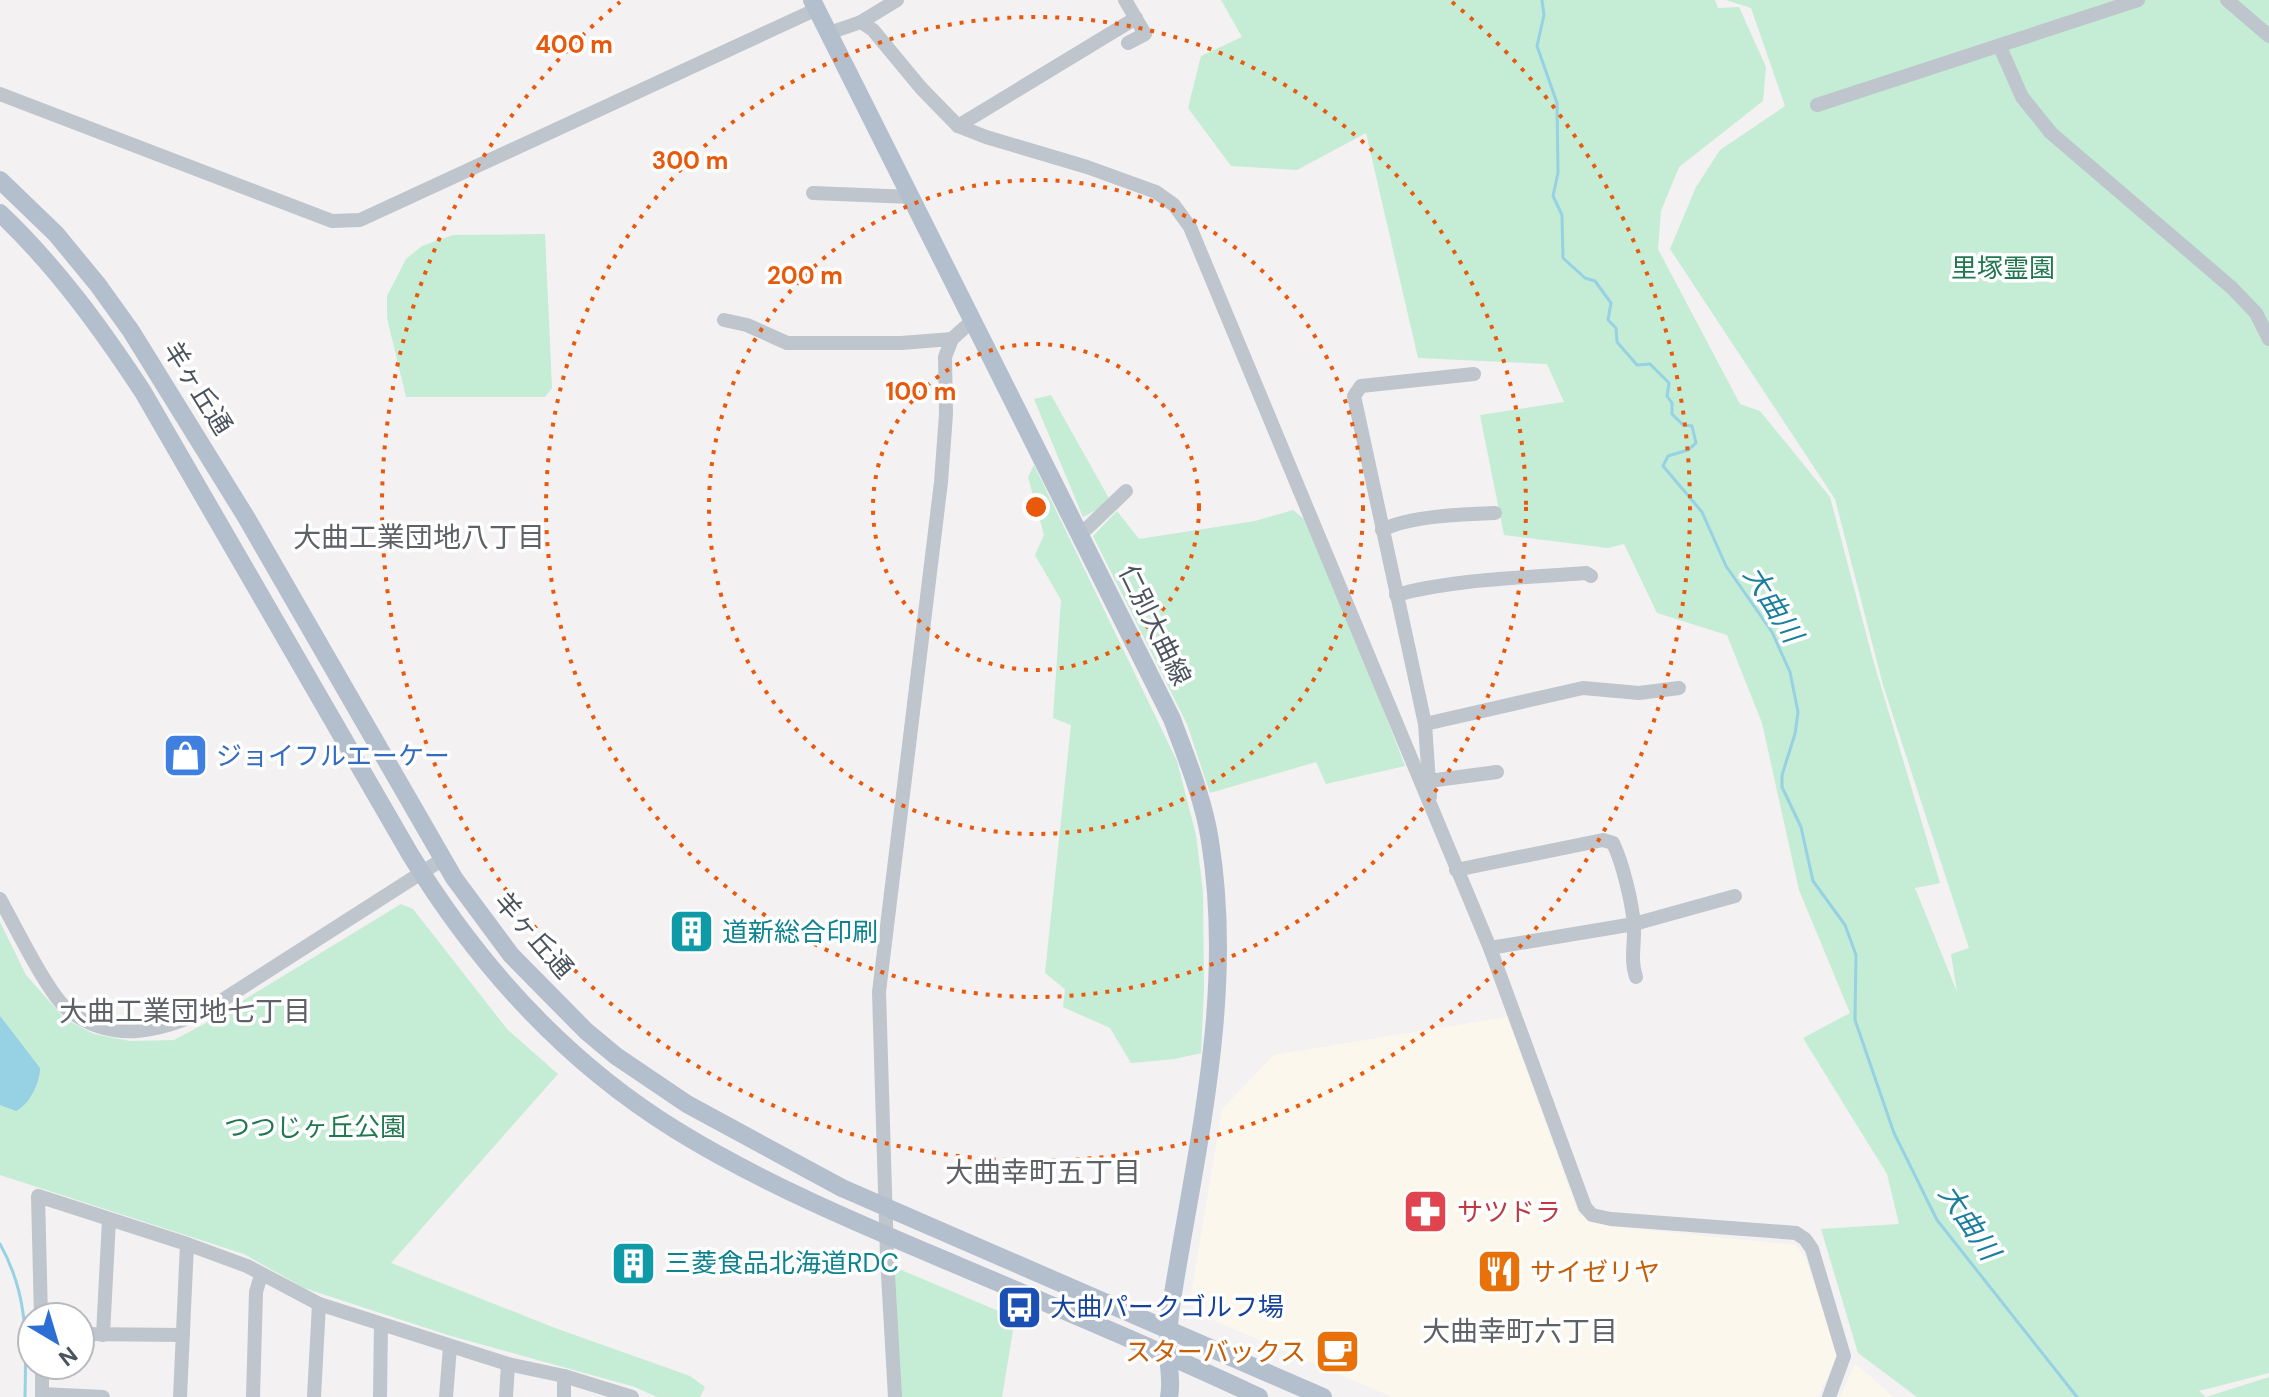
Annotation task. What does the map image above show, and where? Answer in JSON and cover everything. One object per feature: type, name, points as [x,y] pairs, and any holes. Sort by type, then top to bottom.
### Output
[{"type":"main road","name":"仁別大曲線","points":[[814,4],[1172,719],[1210,838],[1219,924],[1217,1016],[1199,1156],[1171,1303],[1168,1354]]},
{"type":"main road","name":"羊ヶ丘通","points":[[0,180],[56,234],[98,285],[155,366],[246,517],[443,859],[511,955],[586,1031],[616,1056],[687,1104],[842,1188],[1323,1397]]},
{"type":"main road","name":"羊ヶ丘通","points":[[0,213],[60,277],[101,327],[173,440],[422,873],[455,924],[521,1003],[563,1044],[640,1106],[723,1156],[887,1236],[1168,1354],[1259,1397]]},
{"type":"main road","points":[[1157,1397],[1168,1354]]},
{"type":"main road","points":[[1168,1354],[1172,1385],[1169,1397]]},
{"type":"street","points":[[829,33],[861,22],[897,0]]},
{"type":"street","points":[[1125,0],[1145,34],[1128,43]]},
{"type":"street","points":[[1817,105],[2138,0]]},
{"type":"street","points":[[2227,0],[2269,36]]},
{"type":"street","points":[[0,94],[332,221],[360,220],[440,185],[814,4]]},
{"type":"street","points":[[958,126],[1136,18]]},
{"type":"street","points":[[861,22],[873,30],[921,88],[958,126],[1156,192],[1174,205],[1190,227],[1490,948],[1585,1207],[1592,1215],[1611,1219],[1796,1233],[1805,1239],[1812,1249],[1844,1356],[1829,1397]]},
{"type":"street","points":[[2000,47],[2022,97],[2051,133],[2232,288],[2256,313],[2269,339]]},
{"type":"street","points":[[813,193],[912,197]]},
{"type":"street","points":[[724,320],[747,325],[787,343],[901,343],[952,339]]},
{"type":"street","points":[[895,1397],[879,992],[941,482],[946,414],[945,357],[952,339],[973,320]]},
{"type":"street","points":[[1431,810],[1425,724],[1354,396],[1361,386],[1474,374]]},
{"type":"street","points":[[1081,534],[1126,491]]},
{"type":"street","points":[[1382,530],[1395,523],[1427,527],[1459,514],[1495,513]]},
{"type":"street","points":[[1396,595],[1492,579],[1586,573],[1591,576]]},
{"type":"street","points":[[1425,724],[1583,688],[1639,693],[1679,688]]},
{"type":"street","points":[[1429,781],[1497,772]]},
{"type":"street","points":[[1456,870],[1603,840],[1613,843],[1619,856],[1634,924],[1632,967],[1636,977]]},
{"type":"street","points":[[0,899],[51,990],[66,1009],[101,1027],[145,1033],[179,1023],[207,1010],[443,859]]},
{"type":"street","points":[[1490,948],[1634,924],[1735,896]]},
{"type":"street","points":[[41,1301],[38,1196],[247,1266],[319,1304],[450,1347],[632,1397]]},
{"type":"street","points":[[103,1335],[109,1220]]},
{"type":"street","points":[[180,1397],[187,1244]]},
{"type":"street","points":[[253,1397],[256,1292],[261,1275]]},
{"type":"street","points":[[314,1397],[319,1304]]},
{"type":"street","points":[[380,1397],[381,1324]]},
{"type":"street","points":[[96,1335],[183,1335]]},
{"type":"street","points":[[446,1397],[450,1347]]},
{"type":"street","points":[[506,1397],[508,1364]]},
{"type":"street","points":[[564,1376],[564,1397]]},
{"type":"street","points":[[42,1396],[103,1397]]},
{"type":"shaded area","points":[[1507,1017],[1579,1215],[1606,1226],[1796,1245],[1806,1259],[1838,1355],[1818,1397],[1392,1397],[1196,1313],[1190,1301],[1222,1109],[1274,1055]]},
{"type":"shaded area","points":[[1855,1363],[1894,1397],[1840,1397]]},
{"type":"green space","name":"里塚霊園","points":[[1221,0],[1715,0],[1718,8],[1739,7],[1766,67],[1763,101],[1679,167],[1661,211],[1658,249],[1740,404],[1760,411],[1830,497],[1873,660],[1940,883],[1915,888],[1957,992],[1951,954],[1969,948],[1883,685],[1835,499],[1670,249],[1696,187],[1720,150],[1785,106],[1751,8],[1726,0],[2269,0],[2269,1373],[2199,1391],[2206,1397],[1917,1397],[1858,1353],[1821,1229],[1899,1224],[1887,1174],[1803,1038],[1850,1013],[1799,890],[1762,723],[1727,635],[1657,613],[1624,544],[1608,548],[1504,535],[1480,415],[1564,402],[1547,364],[1418,358],[1366,133],[1297,170],[1231,166],[1188,108],[1201,56],[1242,37]]},
{"type":"green space","points":[[545,234],[552,388],[545,397],[406,397],[387,318],[387,296],[406,259],[422,246],[453,235]]},
{"type":"green space","points":[[1051,395],[1111,502],[1083,517],[1034,399]]},
{"type":"green space","points":[[1034,465],[1177,761],[1196,835],[1203,892],[1201,1053],[1131,1063],[1110,1028],[1063,1007],[1065,989],[1045,973],[1071,725],[1053,718],[1061,600],[1035,555],[1044,535],[1028,477]]},
{"type":"green space","points":[[1293,510],[1304,519],[1348,617],[1405,766],[1326,784],[1316,762],[1210,793],[1187,724],[1093,536],[1117,511],[1139,539],[1255,521]]},
{"type":"green space","name":"つつじヶ丘公園","points":[[401,904],[413,909],[507,1029],[558,1074],[391,1263],[555,1328],[690,1376],[705,1387],[700,1397],[657,1397],[635,1387],[451,1336],[304,1288],[244,1254],[0,1175],[0,922],[26,975],[65,1019],[94,1034],[130,1041],[174,1040]]},
{"type":"green space","points":[[887,1264],[1015,1318],[1002,1397],[895,1397]]},
{"type":"green space","points":[[2269,1377],[2269,1397],[2206,1397]]},
{"type":"water","points":[[0,1016],[40,1068],[33,1093],[16,1111],[0,1105]]},
{"type":"waterway","name":"大曲川","points":[[1542,0],[1544,15],[1537,46],[1557,103],[1558,173],[1553,196],[1562,215],[1563,258],[1585,278],[1595,281],[1611,303],[1608,320],[1616,328],[1617,342],[1637,365],[1650,364],[1669,383],[1667,396],[1672,403],[1672,414],[1683,425],[1692,426],[1696,443],[1688,450],[1668,456],[1663,466],[1702,512],[1726,566],[1772,632],[1790,672],[1798,712],[1795,734],[1782,775],[1782,787],[1801,827],[1813,881],[1845,925],[1856,955],[1855,1020],[1894,1133],[1937,1220],[2077,1397]]},
{"type":"waterway","points":[[0,1244],[21,1300],[25,1337],[25,1397]]},
{"type":"place","name":"ジョイフルエーケー","points":[[185,756]]},
{"type":"place","name":"道新総合印刷","points":[[691,932]]},
{"type":"place","name":"サツドラ","points":[[1426,1212]]},
{"type":"place","name":"三菱食品北海道RDC","points":[[634,1263]]},
{"type":"place","name":"サイゼリヤ","points":[[1499,1272]]},
{"type":"place","name":"大曲パークゴルフ場","points":[[1019,1307]]},
{"type":"place","name":"スターバックス","points":[[1337,1352]]},
{"type":"district","name":"大曲工業団地八丁目","points":[[419,537]]},
{"type":"district","name":"大曲工業団地七丁目","points":[[185,1011]]},
{"type":"district","name":"大曲幸町五丁目","points":[[1043,1172]]},
{"type":"district","name":"大曲幸町六丁目","points":[[1520,1331]]}]
